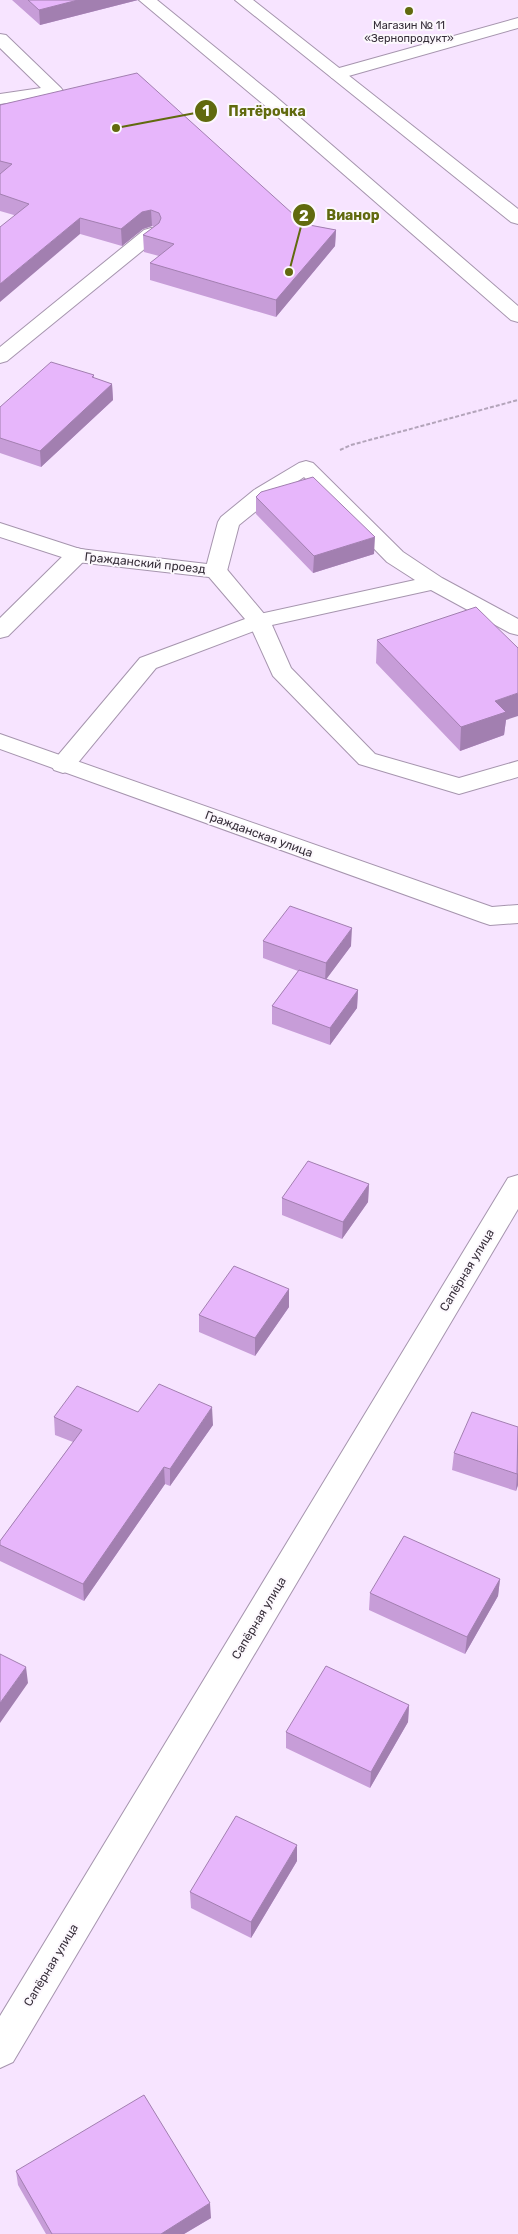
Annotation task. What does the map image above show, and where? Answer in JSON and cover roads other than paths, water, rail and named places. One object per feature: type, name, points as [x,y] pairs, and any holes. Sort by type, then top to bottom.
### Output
[{"type":"street","points":[[147,0],[269,100],[518,316]]},
{"type":"street","points":[[246,2],[268,0]]},
{"type":"street","points":[[246,2],[518,218]]},
{"type":"street","points":[[338,74],[518,23]]},
{"type":"street","points":[[0,39],[55,92],[0,99]]},
{"type":"street","points":[[0,357],[151,234]]},
{"type":"street","points":[[216,571],[229,522],[262,495],[306,467],[395,557],[434,583],[518,628]]},
{"type":"street","name":"Гражданский проезд","points":[[0,530],[77,556],[216,571],[259,621],[281,672],[367,759],[459,786],[518,769]]},
{"type":"street","points":[[0,631],[77,556]]},
{"type":"street","points":[[64,765],[148,663],[259,621],[434,583]]},
{"type":"street","name":"Гражданская улица","points":[[0,741],[490,916],[518,924]]},
{"type":"street","points":[[490,916],[518,914]]},
{"type":"street","name":"Сапёрная улица","points":[[0,2050],[518,1185]]},
{"type":"place","name":"Магазин № 11 «Зернопродукт»","points":[[409,11]]},
{"type":"place","name":"Пятёрочка","points":[[116,128]]},
{"type":"place","name":"Вианор","points":[[289,272]]}]
